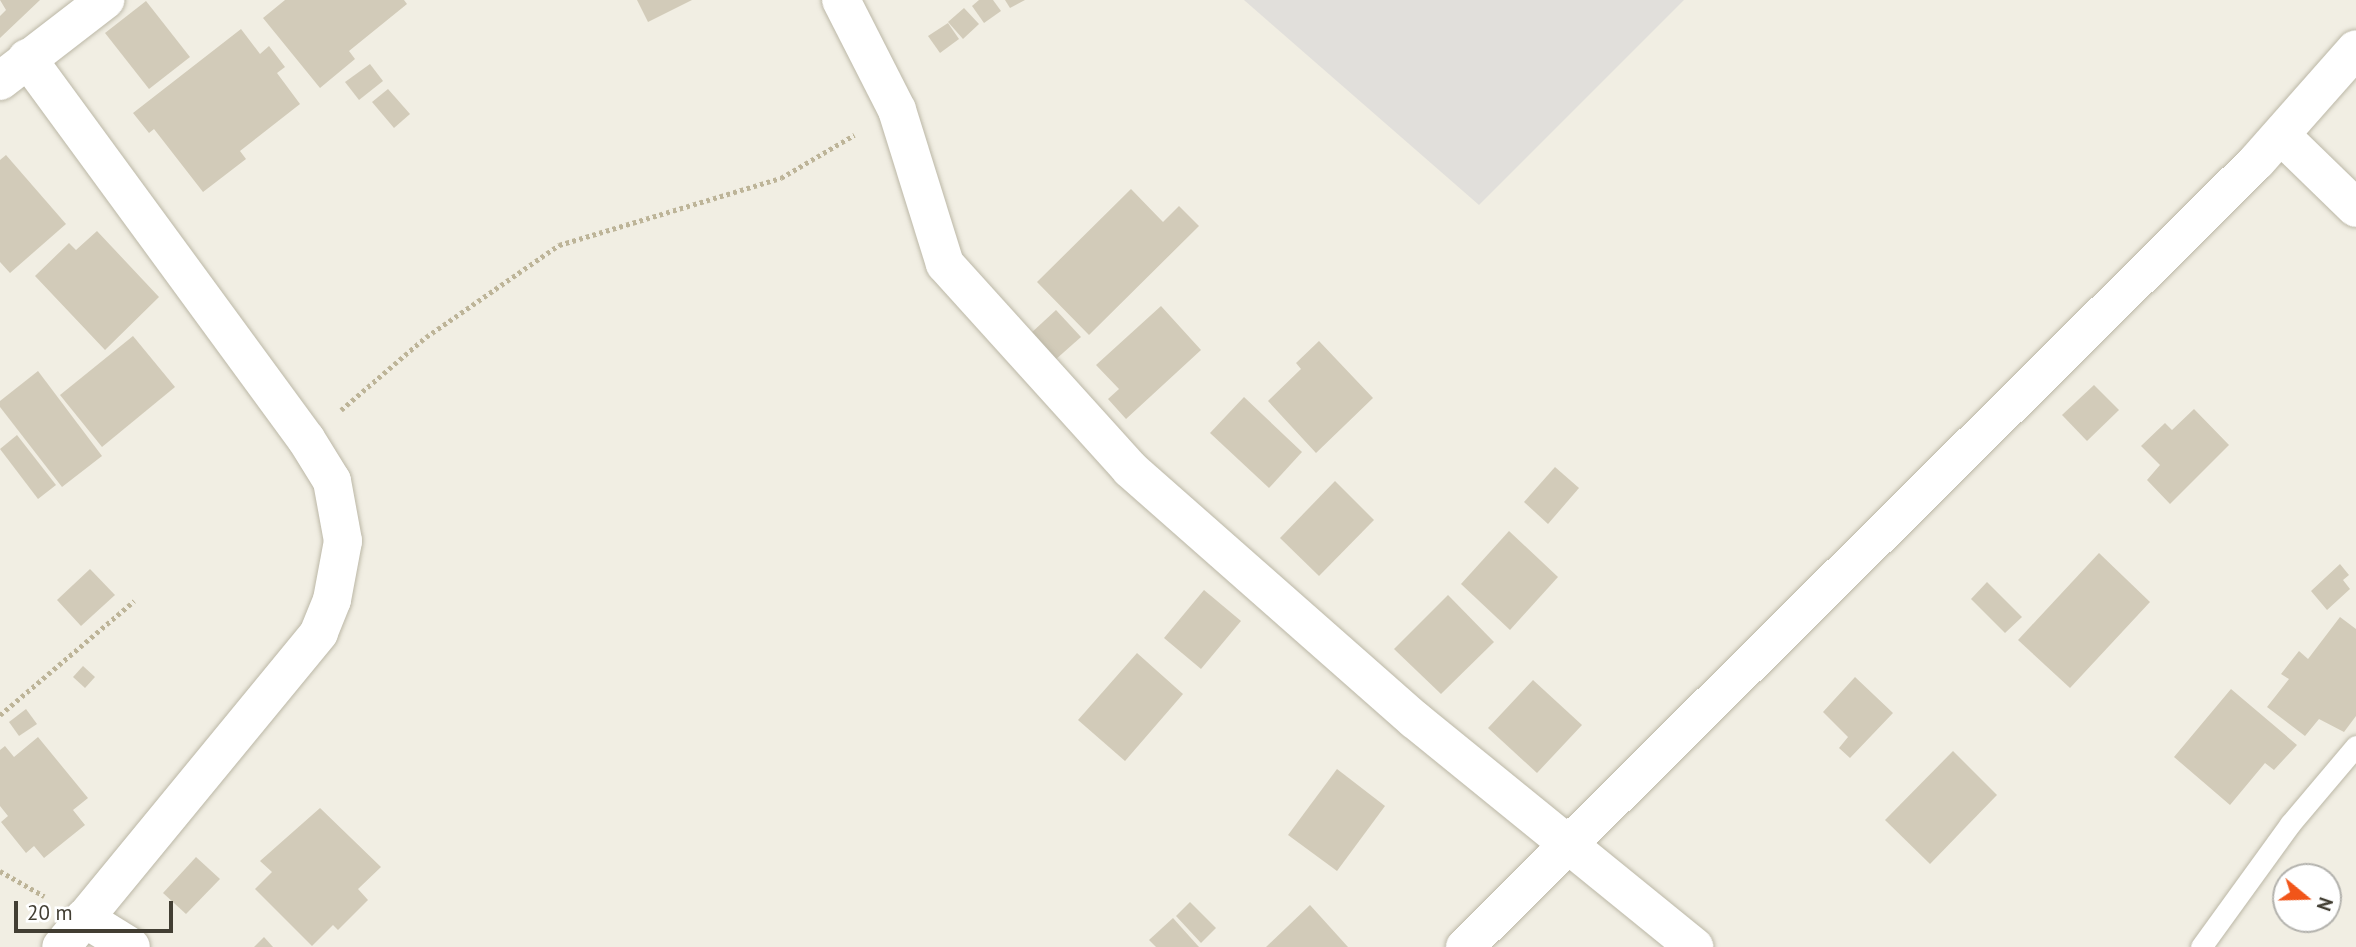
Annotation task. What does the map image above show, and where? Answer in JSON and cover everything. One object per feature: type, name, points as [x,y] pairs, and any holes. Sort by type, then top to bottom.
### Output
[{"type":"street","points":[[105,0],[13,70],[306,439],[332,481],[343,541],[332,600],[318,633],[73,933],[131,947]]},
{"type":"street","points":[[841,0],[897,110],[946,264],[1130,469],[1415,720],[1694,947]]},
{"type":"street","points":[[1465,947],[2282,136],[2356,49]]},
{"type":"street","points":[[2282,136],[2356,208]]},
{"type":"lane","points":[[2201,947],[2290,824],[2356,746]]},
{"type":"path","points":[[306,439],[426,337],[559,245],[781,178],[897,110]]},
{"type":"path","points":[[0,715],[134,601]]},
{"type":"shaded area","points":[[1244,0],[1684,0],[1479,205]]},
{"type":"building","points":[[0,0],[40,0],[0,38],[0,16],[6,10]]},
{"type":"building","points":[[285,0],[404,0],[407,4],[349,51],[355,59],[320,88],[263,18]]},
{"type":"building","points":[[637,0],[692,0],[648,22]]},
{"type":"building","points":[[979,0],[993,0],[1001,11],[984,23],[972,6]]},
{"type":"building","points":[[1005,0],[1025,0],[1010,8]]},
{"type":"building","points":[[146,1],[190,57],[149,89],[105,33]]},
{"type":"building","points":[[964,8],[979,24],[963,39],[948,22]]},
{"type":"building","points":[[948,23],[959,39],[940,53],[928,36]]},
{"type":"building","points":[[241,29],[260,54],[269,46],[285,67],[277,73],[300,104],[240,151],[246,159],[203,192],[154,129],[149,133],[133,113]]},
{"type":"building","points":[[370,64],[383,81],[359,100],[345,82]]},
{"type":"building","points":[[388,89],[410,114],[394,128],[372,102]]},
{"type":"building","points":[[6,155],[66,224],[10,273],[0,262],[0,160]]},
{"type":"building","points":[[1131,189],[1163,222],[1179,206],[1199,226],[1089,335],[1037,282]]},
{"type":"building","points":[[97,231],[159,297],[105,350],[35,276],[69,243],[76,250]]},
{"type":"building","points":[[1161,306],[1201,350],[1126,419],[1108,399],[1119,389],[1096,365]]},
{"type":"building","points":[[1056,310],[1081,337],[1055,360],[1030,334]]},
{"type":"building","points":[[133,336],[175,387],[102,447],[60,395]]},
{"type":"building","points":[[1319,341],[1373,398],[1316,453],[1268,401],[1301,369],[1296,363]]},
{"type":"building","points":[[38,371],[102,456],[62,487],[0,407],[0,401]]},
{"type":"building","points":[[2094,385],[2119,410],[2087,441],[2062,415]]},
{"type":"building","points":[[1244,397],[1302,452],[1269,488],[1210,433]]},
{"type":"building","points":[[2194,409],[2229,445],[2170,504],[2147,480],[2160,465],[2141,446],[2165,423],[2172,430]]},
{"type":"building","points":[[17,435],[56,485],[38,499],[0,449]]},
{"type":"building","points":[[1555,467],[1579,488],[1548,524],[1524,502]]},
{"type":"building","points":[[1335,481],[1374,520],[1319,576],[1280,538]]},
{"type":"building","points":[[1509,531],[1558,577],[1510,630],[1461,584]]},
{"type":"building","points":[[2099,553],[2150,602],[2070,688],[2018,640]]},
{"type":"building","points":[[2340,564],[2349,575],[2343,580],[2350,589],[2327,610],[2311,591]]},
{"type":"building","points":[[90,569],[115,595],[81,626],[57,600]]},
{"type":"building","points":[[1987,582],[2022,617],[2005,633],[1971,599]]},
{"type":"building","points":[[1204,590],[1241,621],[1201,669],[1164,638]]},
{"type":"building","points":[[1448,595],[1494,642],[1441,694],[1394,649]]},
{"type":"building","points":[[2340,617],[2356,629],[2356,716],[2344,732],[2319,719],[2305,736],[2267,707],[2289,679],[2281,674],[2299,651],[2308,659]]},
{"type":"building","points":[[1137,653],[1183,694],[1125,761],[1078,720]]},
{"type":"building","points":[[83,666],[95,677],[85,688],[73,677]]},
{"type":"building","points":[[1855,677],[1893,713],[1850,758],[1839,748],[1848,737],[1823,712]]},
{"type":"building","points":[[1533,680],[1582,725],[1537,773],[1488,728]]},
{"type":"building","points":[[2231,689],[2297,745],[2274,770],[2265,763],[2230,805],[2174,757]]},
{"type":"building","points":[[26,709],[37,724],[19,736],[9,722]]},
{"type":"building","points":[[38,737],[88,798],[73,810],[85,825],[44,858],[34,846],[26,853],[1,822],[8,816],[0,806],[0,750],[5,746],[14,757]]},
{"type":"building","points":[[1953,751],[1997,795],[1930,864],[1885,820]]},
{"type":"building","points":[[1337,769],[1385,806],[1337,871],[1288,835]]},
{"type":"building","points":[[320,808],[381,867],[358,889],[368,900],[338,930],[333,925],[312,946],[255,889],[272,872],[260,861]]},
{"type":"building","points":[[196,857],[220,879],[186,914],[163,893]]},
{"type":"building","points":[[1190,902],[1216,928],[1201,943],[1176,916]]},
{"type":"building","points":[[1310,905],[1348,947],[1266,947]]},
{"type":"building","points":[[1173,918],[1199,947],[1156,947],[1149,940]]},
{"type":"building","points":[[264,937],[273,947],[254,947]]}]
